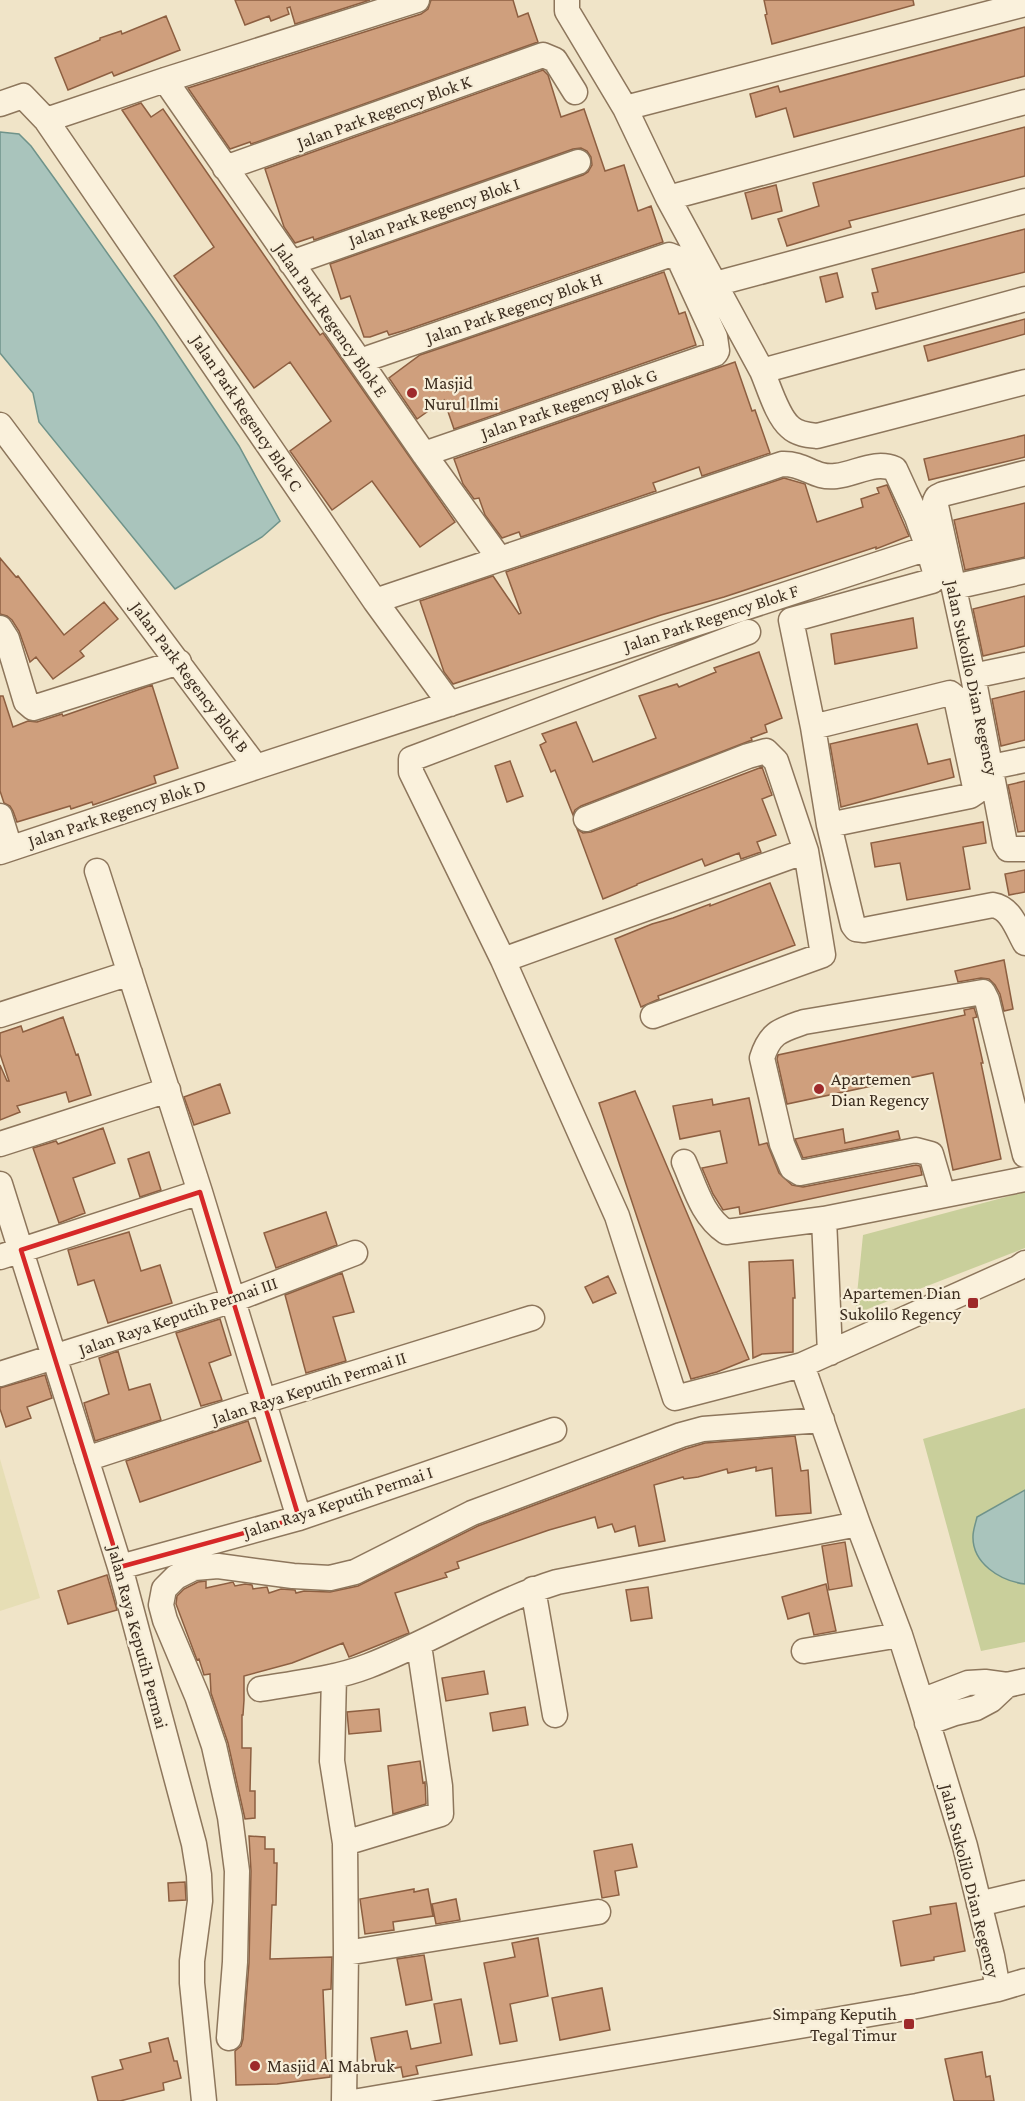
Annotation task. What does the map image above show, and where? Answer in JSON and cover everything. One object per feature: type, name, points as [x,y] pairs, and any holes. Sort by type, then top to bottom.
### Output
[{"type":"street","points":[[46,120],[417,0]]},
{"type":"street","points":[[567,0],[567,11],[625,108],[668,198],[762,371],[782,418],[790,428],[817,436],[1025,382]]},
{"type":"street","points":[[625,108],[1025,4]]},
{"type":"street","name":"Jalan Park Regency Blok K","points":[[225,168],[543,55],[555,60],[575,92]]},
{"type":"street","name":"Jalan Park Regency Blok E","points":[[165,80],[424,454],[500,558]]},
{"type":"street","name":"Jalan Park Regency Blok C","points":[[0,104],[23,96],[46,120],[375,601],[450,704]]},
{"type":"street","points":[[668,198],[1025,102]]},
{"type":"street","name":"Jalan Park Regency Blok I","points":[[291,263],[578,162]]},
{"type":"street","points":[[715,284],[1025,201]]},
{"type":"street","name":"Jalan Park Regency Blok H","points":[[360,361],[669,255],[675,256],[682,266],[715,337],[717,351],[715,354]]},
{"type":"street","points":[[762,371],[1025,299]]},
{"type":"street","name":"Jalan Park Regency Blok G","points":[[424,454],[715,354]]},
{"type":"street","name":"Jalan Park Regency Blok B","points":[[0,425],[256,767],[450,704]]},
{"type":"street","points":[[375,601],[782,464],[800,465],[823,476],[836,476],[876,466],[895,469],[928,548],[936,575],[932,581],[791,620]]},
{"type":"street","name":"Jalan Sukolilo Dian Regency","points":[[1022,850],[1008,849],[1005,844],[973,676],[935,501],[937,497],[1025,473]]},
{"type":"street","name":"Jalan Park Regency Blok F","points":[[450,704],[928,548]]},
{"type":"street","points":[[954,587],[1025,572]]},
{"type":"street","points":[[784,594],[813,727],[829,825],[856,929],[864,930],[993,905],[1003,908],[1008,913],[1025,943]]},
{"type":"street","points":[[0,628],[6,639],[27,702],[33,708],[179,662]]},
{"type":"street","points":[[748,632],[411,759],[411,772],[503,960],[617,1216],[675,1398],[802,1365],[1023,1266]]},
{"type":"street","points":[[973,676],[1025,665]]},
{"type":"street","points":[[813,727],[950,693],[956,698],[976,792],[970,796],[829,825]]},
{"type":"street","points":[[586,819],[748,756],[766,751],[776,761],[806,851],[823,955],[653,1016]]},
{"type":"street","points":[[991,767],[1025,760]]},
{"type":"street","name":"Jalan Park Regency Blok D","points":[[0,816],[5,850],[256,767]]},
{"type":"street","points":[[503,960],[806,851]]},
{"type":"street","points":[[97,871],[200,1192],[299,1518]]},
{"type":"street","points":[[0,1015],[130,973]]},
{"type":"street","points":[[943,1195],[931,1154],[916,1150],[800,1173],[792,1168],[782,1144],[762,1058],[766,1044],[780,1031],[804,1022],[983,992],[1020,1104],[1025,1155]]},
{"type":"street","points":[[0,1144],[168,1090]]},
{"type":"street","points":[[684,1162],[706,1214],[715,1225],[726,1232],[824,1219],[1025,1179]]},
{"type":"street","name":"Jalan Raya Keputih Permai","points":[[0,1184],[11,1253],[54,1357],[120,1567],[194,1844],[200,1875],[200,1901],[192,1961],[192,1983],[204,2101]]},
{"type":"street","points":[[11,1253],[200,1192]]},
{"type":"street","points":[[824,1219],[830,1353]]},
{"type":"street","name":"Jalan Raya Keputih Permai III","points":[[0,1374],[233,1300],[355,1254]]},
{"type":"street","name":"Jalan Raya Keputih Permai II","points":[[86,1460],[264,1401],[532,1318]]},
{"type":"street","name":"Jalan Sukolilo Dian Regency","points":[[359,2101],[917,2006],[998,1989],[965,1846],[900,1635],[802,1365]]},
{"type":"street","points":[[229,2038],[235,1962],[237,1871],[230,1817],[214,1746],[197,1696],[165,1620],[161,1605],[164,1589],[176,1577],[194,1568],[218,1566],[293,1576],[330,1578],[355,1572],[472,1514],[681,1435],[704,1429],[822,1420]]},
{"type":"street","name":"Jalan Raya Keputih Permai I","points":[[120,1567],[299,1518],[554,1430]]},
{"type":"street","points":[[260,1689],[333,1676],[366,1667],[419,1645],[484,1610],[533,1589],[557,1582],[858,1524]]},
{"type":"street","points":[[533,1589],[555,1715]]},
{"type":"street","points":[[804,1651],[900,1635]]},
{"type":"street","points":[[345,1843],[441,1814],[440,1786],[419,1645]]},
{"type":"street","points":[[333,1676],[332,1761],[345,1843],[344,2101]]},
{"type":"street","points":[[924,1712],[955,1713],[976,1708],[1016,1683]]},
{"type":"street","points":[[979,1905],[1025,1893]]},
{"type":"street","points":[[346,1953],[598,1912]]},
{"type":"street","points":[[998,1989],[1025,1981]]},
{"type":"highlighted area","points":[[200,1192],[299,1518],[120,1567],[21,1250]]},
{"type":"shaded area","points":[[0,1459],[40,1598],[0,1611]]},
{"type":"green space","points":[[1025,1192],[1025,1248],[855,1314],[863,1235]]},
{"type":"green space","points":[[1025,1408],[1025,1642],[981,1651],[923,1439]]},
{"type":"water","points":[[0,132],[19,134],[31,146],[57,182],[156,322],[239,446],[280,521],[262,537],[175,589],[39,422],[33,393],[0,353]]},
{"type":"water","points":[[1025,1490],[1025,1584],[1006,1579],[989,1569],[977,1554],[973,1536],[977,1517]]},
{"type":"building","points":[[235,0],[370,0],[295,24],[290,7],[287,8],[289,14],[271,21],[269,16],[245,25]]},
{"type":"building","points":[[431,0],[513,0],[518,17],[528,13],[538,42],[251,144],[250,142],[230,149],[188,88],[421,14],[428,9]]},
{"type":"building","points":[[764,0],[913,0],[914,5],[772,44]]},
{"type":"building","points":[[166,16],[180,50],[114,76],[112,72],[68,90],[55,58],[100,40],[100,38],[121,31],[122,34]]},
{"type":"building","points":[[1025,27],[1025,76],[794,137],[786,108],[756,117],[750,94],[778,86],[780,92]]},
{"type":"building","points":[[543,70],[548,75],[561,117],[584,109],[605,171],[624,165],[638,211],[651,206],[663,242],[406,330],[389,335],[387,331],[364,337],[350,296],[341,299],[330,264],[583,175],[592,165],[591,157],[581,148],[573,149],[314,240],[313,237],[295,243],[284,227],[265,169]]},
{"type":"building","points":[[141,103],[151,117],[163,109],[295,300],[320,335],[323,333],[455,522],[420,547],[372,481],[332,510],[290,451],[331,421],[290,362],[254,388],[174,276],[214,247],[122,110]]},
{"type":"building","points":[[1025,127],[1025,176],[849,221],[851,227],[787,246],[778,219],[819,206],[813,183]]},
{"type":"building","points":[[776,185],[782,211],[752,219],[745,193]]},
{"type":"building","points":[[1025,229],[1025,272],[876,309],[872,293],[878,292],[872,269]]},
{"type":"building","points":[[664,272],[679,314],[685,312],[696,345],[454,429],[444,400],[417,419],[389,378],[420,355]]},
{"type":"building","points":[[837,273],[843,297],[826,302],[820,277]]},
{"type":"building","points":[[1025,319],[1025,334],[928,361],[924,346]]},
{"type":"building","points":[[735,362],[770,453],[702,476],[699,467],[653,483],[656,491],[521,537],[519,532],[502,538],[485,515],[479,498],[474,499],[463,484],[454,459]]},
{"type":"building","points":[[1025,435],[1025,457],[929,480],[924,459]]},
{"type":"building","points":[[784,478],[805,484],[817,522],[863,507],[861,499],[879,493],[877,488],[887,485],[909,536],[876,549],[876,547],[724,597],[661,615],[453,684],[444,672],[420,601],[493,576],[519,614],[521,613],[506,572]]},
{"type":"building","points":[[1025,503],[1025,557],[965,570],[954,520]]},
{"type":"building","points":[[0,558],[16,577],[18,576],[64,635],[104,602],[118,619],[80,651],[84,656],[53,679],[36,657],[30,662],[19,631],[12,620],[0,614]]},
{"type":"building","points":[[1025,596],[1025,646],[983,656],[973,609]]},
{"type":"building","points":[[913,618],[917,648],[835,664],[831,634]]},
{"type":"building","points":[[759,652],[782,718],[765,725],[767,732],[751,738],[752,740],[581,806],[575,810],[573,815],[555,770],[551,772],[540,745],[546,742],[542,734],[576,722],[593,762],[656,738],[639,696],[677,684],[679,687],[716,672],[714,668]]},
{"type":"building","points":[[152,685],[178,768],[154,776],[156,783],[93,805],[92,802],[71,809],[70,806],[17,822],[10,806],[4,803],[0,791],[0,696],[3,696],[13,727],[28,721],[37,722],[62,714],[63,716]]},
{"type":"building","points":[[1025,691],[1025,740],[1001,746],[992,699]]},
{"type":"building","points":[[917,724],[928,764],[950,759],[954,777],[841,807],[830,744]]},
{"type":"building","points":[[510,761],[523,796],[507,802],[495,766]]},
{"type":"building","points":[[762,767],[772,795],[762,799],[776,835],[757,842],[761,852],[741,859],[739,853],[705,866],[702,859],[603,899],[577,829],[583,833],[591,832]]},
{"type":"building","points":[[1025,781],[1025,831],[1018,832],[1008,785]]},
{"type":"building","points":[[983,822],[986,843],[963,847],[970,889],[907,900],[900,863],[875,867],[871,843]]},
{"type":"building","points":[[1025,870],[1025,892],[1009,895],[1005,874]]},
{"type":"building","points":[[770,883],[795,945],[658,996],[659,999],[641,1007],[615,939]]},
{"type":"building","points":[[1004,960],[1013,1009],[1004,1011],[1000,994],[989,979],[958,982],[955,971]]},
{"type":"building","name":"Apartemen Dian Regency","points":[[974,1008],[977,1017],[973,1018],[983,1063],[981,1063],[1001,1159],[953,1170],[933,1073],[787,1104],[778,1055],[965,1015],[964,1010]]},
{"type":"building","points":[[63,1017],[91,1095],[69,1102],[66,1092],[17,1106],[20,1112],[0,1120],[0,1065],[9,1081],[0,1054],[0,1033],[21,1026],[23,1032]]},
{"type":"building","points":[[220,1084],[230,1113],[194,1125],[184,1097]]},
{"type":"building","points":[[635,1091],[749,1359],[717,1372],[691,1379],[599,1103]]},
{"type":"building","points":[[749,1098],[759,1145],[767,1143],[779,1173],[792,1185],[803,1187],[916,1165],[920,1166],[922,1175],[740,1214],[739,1207],[723,1210],[702,1168],[727,1163],[720,1131],[680,1139],[673,1106],[712,1099],[713,1105]]},
{"type":"building","points":[[103,1128],[115,1163],[73,1178],[85,1213],[59,1223],[33,1148],[56,1141],[58,1144]]},
{"type":"building","points":[[843,1129],[845,1143],[898,1131],[900,1139],[803,1158],[795,1139]]},
{"type":"building","points":[[149,1152],[161,1190],[140,1197],[128,1159]]},
{"type":"building","points":[[326,1212],[337,1245],[276,1268],[264,1233]]},
{"type":"building","points":[[129,1232],[141,1271],[160,1265],[172,1303],[108,1323],[94,1280],[78,1285],[68,1250]]},
{"type":"building","points":[[793,1260],[795,1298],[793,1298],[793,1352],[762,1354],[753,1358],[749,1262]]},
{"type":"building","points":[[342,1273],[354,1312],[333,1317],[346,1361],[306,1373],[285,1295]]},
{"type":"building","points":[[608,1276],[616,1293],[593,1303],[585,1287]]},
{"type":"building","points":[[220,1319],[231,1355],[209,1363],[222,1400],[201,1406],[176,1333]]},
{"type":"building","points":[[118,1351],[129,1390],[150,1384],[161,1420],[95,1441],[84,1403],[109,1394],[99,1358]]},
{"type":"building","points":[[45,1375],[52,1398],[27,1407],[31,1418],[6,1427],[0,1409],[0,1388]]},
{"type":"building","points":[[248,1421],[261,1461],[140,1502],[126,1461]]},
{"type":"building","points":[[795,1436],[801,1471],[808,1470],[811,1513],[776,1516],[772,1468],[756,1471],[756,1467],[728,1473],[727,1469],[654,1485],[665,1541],[639,1546],[635,1526],[615,1532],[612,1524],[598,1528],[595,1517],[549,1530],[457,1562],[459,1568],[445,1573],[447,1577],[395,1593],[409,1633],[349,1657],[343,1643],[292,1663],[244,1676],[242,1748],[251,1748],[250,1791],[255,1791],[255,1818],[245,1819],[228,1743],[211,1693],[210,1674],[204,1675],[176,1604],[177,1596],[184,1589],[206,1581],[206,1588],[233,1582],[235,1586],[252,1585],[253,1589],[267,1587],[269,1593],[281,1589],[295,1590],[296,1593],[330,1592],[358,1586],[478,1526],[685,1449],[705,1443]]},
{"type":"building","points":[[845,1542],[852,1586],[829,1590],[822,1546]]},
{"type":"building","points":[[107,1575],[117,1610],[68,1624],[58,1591]]},
{"type":"building","points":[[826,1584],[836,1631],[814,1635],[809,1613],[788,1619],[782,1597]]},
{"type":"building","points":[[648,1587],[652,1618],[631,1621],[626,1590]]},
{"type":"building","points":[[484,1671],[488,1694],[446,1701],[442,1678]]},
{"type":"building","points":[[525,1707],[528,1725],[493,1731],[490,1713]]},
{"type":"building","points":[[379,1709],[381,1731],[349,1734],[347,1712]]},
{"type":"building","points":[[420,1761],[423,1783],[425,1782],[426,1804],[393,1814],[388,1766]]},
{"type":"building","points":[[249,1836],[265,1837],[265,1849],[274,1849],[274,1863],[277,1863],[276,1905],[272,1905],[270,1959],[332,1957],[331,1989],[323,1990],[326,2061],[330,2061],[330,2077],[277,2084],[236,2085],[235,2051],[241,2046],[243,2039],[249,1963],[251,1871]]},
{"type":"building","points":[[632,1844],[637,1867],[615,1871],[619,1895],[602,1898],[594,1851]]},
{"type":"building","points":[[185,1882],[186,1900],[169,1901],[168,1883]]},
{"type":"building","points":[[414,1889],[414,1892],[428,1889],[433,1916],[393,1922],[394,1930],[365,1934],[360,1899]]},
{"type":"building","points":[[456,1899],[460,1920],[436,1924],[432,1904]]},
{"type":"building","points":[[956,1903],[965,1951],[901,1966],[893,1921],[931,1914],[930,1907]]},
{"type":"building","points":[[538,1938],[548,1996],[510,2004],[517,2041],[500,2044],[484,1963],[515,1957],[512,1943]]},
{"type":"building","points":[[424,1955],[432,2000],[406,2005],[397,1959]]},
{"type":"building","points":[[602,1988],[610,2030],[560,2040],[552,1998]]},
{"type":"building","points":[[461,1999],[472,2055],[416,2066],[418,2074],[403,2077],[401,2067],[378,2072],[371,2038],[407,2031],[411,2049],[441,2043],[434,2004]]},
{"type":"building","points":[[168,2038],[181,2078],[163,2083],[164,2090],[120,2101],[98,2101],[92,2077],[123,2069],[120,2060],[151,2052],[149,2043]]},
{"type":"building","points":[[982,2052],[986,2077],[990,2076],[994,2101],[954,2101],[945,2059]]},
{"type":"place","name":"Masjid Nurul Ilmi","points":[[412,393]]},
{"type":"place","name":"Apartemen Dian Regency","points":[[819,1089]]},
{"type":"place","name":"Apartemen Dian Sukolilo Regency","points":[[973,1303]]},
{"type":"place","name":"Simpang Keputih Tegal Timur","points":[[909,2024]]},
{"type":"place","name":"Masjid Al Mabruk","points":[[255,2066]]}]
